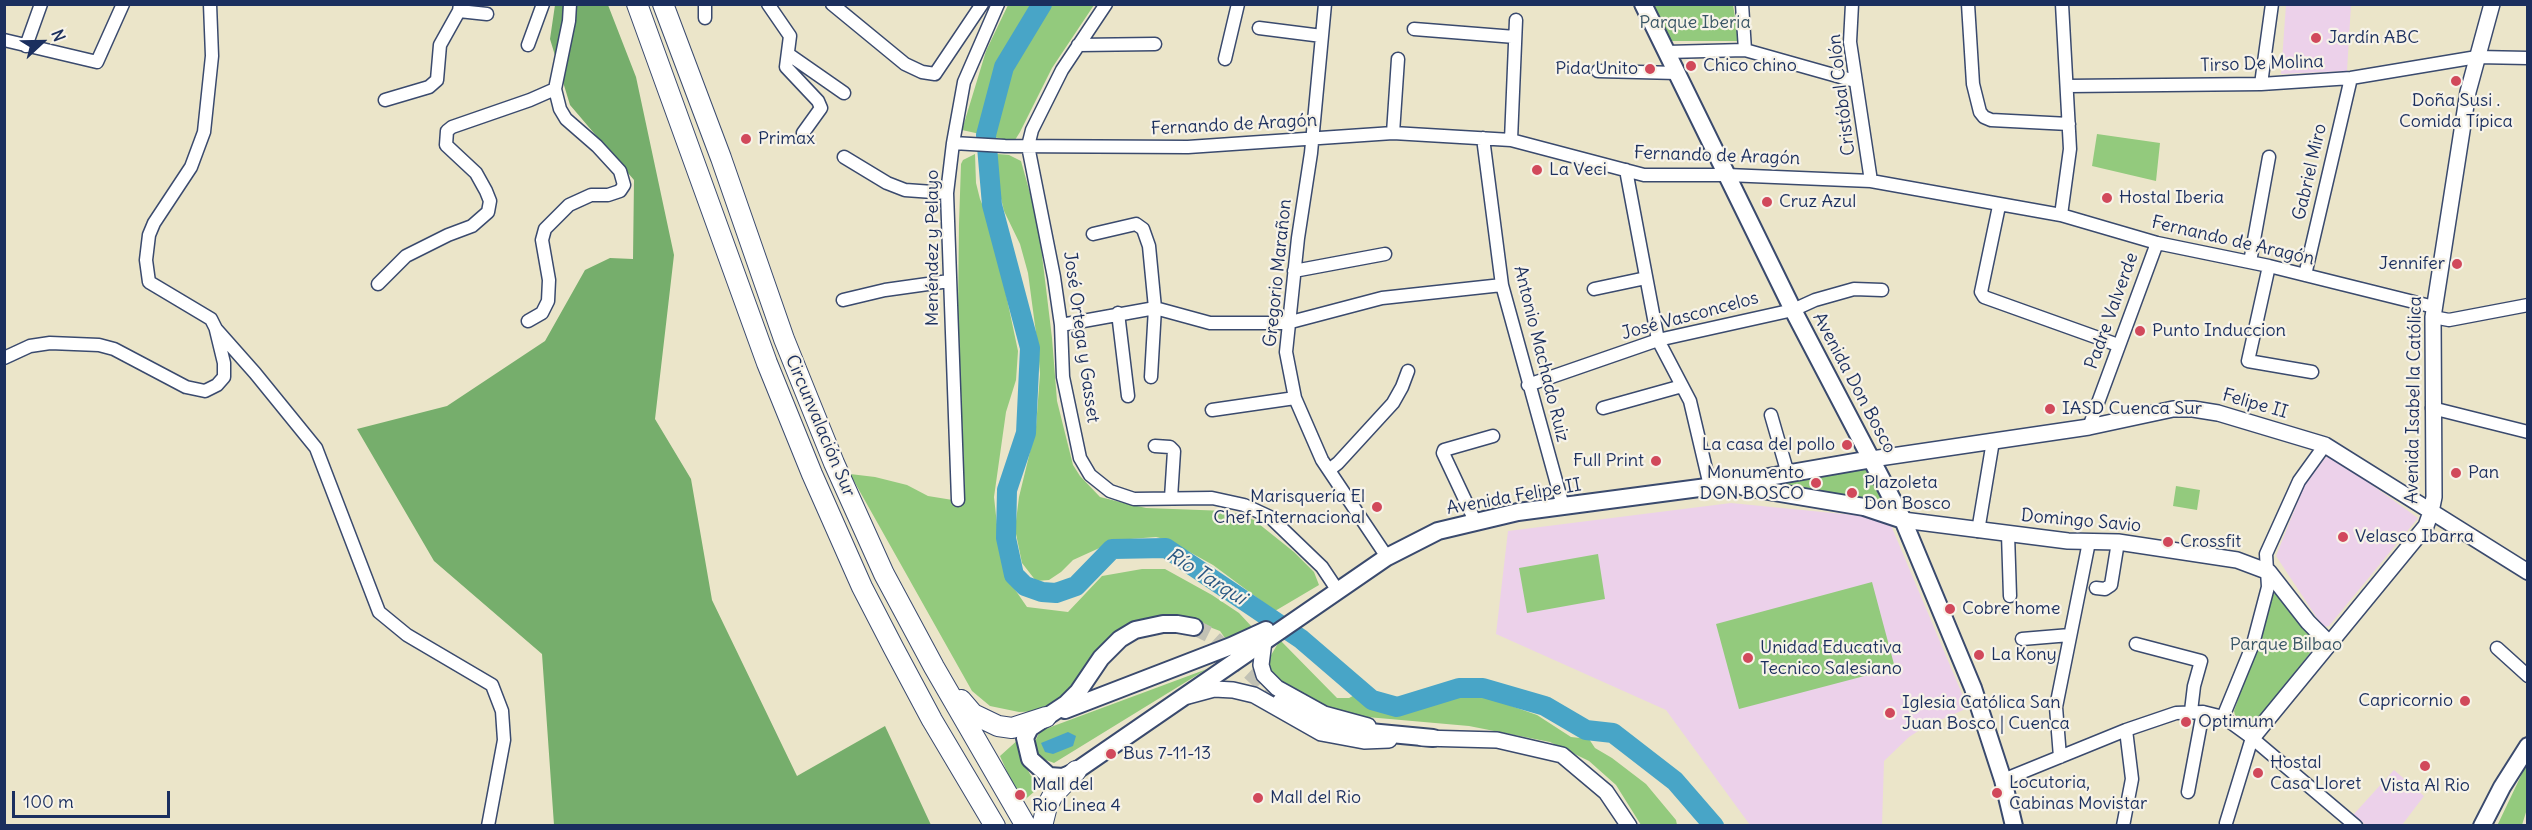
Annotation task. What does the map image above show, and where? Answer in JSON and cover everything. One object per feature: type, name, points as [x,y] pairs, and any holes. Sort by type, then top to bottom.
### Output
[{"type":"highway","name":"Circunvalación Sur","points":[[637,4],[767,363],[812,474],[862,587],[893,647],[938,730],[995,825]]},
{"type":"highway","name":"Circunvalación Sur","points":[[663,4],[721,158],[784,339],[834,463],[884,574],[934,667],[1026,825]]},
{"type":"highway","points":[[934,667],[972,714],[999,726],[1012,728],[1046,717]]},
{"type":"highway","points":[[1042,825],[1050,801],[1076,771]]},
{"type":"main road","name":"Avenida Don Bosco","points":[[1643,4],[1793,310],[1903,520],[1973,688],[2003,780],[2014,825]]},
{"type":"main road","name":"Avenida Felipe II","points":[[1076,771],[1181,699],[1265,637],[1387,557],[1438,531],[1474,521],[1563,506],[1716,486],[1872,459]]},
{"type":"main road","name":"Avenida Felipe II","points":[[1716,486],[1756,488],[1833,501],[1875,510],[1903,520]]},
{"type":"main road","points":[[1076,771],[1063,777],[1049,776],[1030,759],[1025,738],[1030,728],[1078,692],[1101,658],[1120,639],[1135,630],[1162,624],[1194,627]]},
{"type":"main road","name":"Avenida Felipe II","points":[[1046,717],[1265,637]]},
{"type":"main road","points":[[1281,701],[1312,718],[1336,727],[1433,738]]},
{"type":"main road","points":[[2482,825],[2502,787],[2528,746]]},
{"type":"street","points":[[26,46],[41,4]]},
{"type":"street","points":[[4,40],[97,62],[123,4]]},
{"type":"street","points":[[210,4],[212,56],[204,132],[191,167],[154,223],[149,235],[146,260],[148,282],[210,319],[316,448],[380,612],[407,635],[492,685],[502,711],[504,740],[488,825]]},
{"type":"street","points":[[528,45],[543,4]]},
{"type":"street","points":[[528,321],[542,313],[548,301],[549,280],[542,240],[545,229],[569,206],[591,195],[608,195],[620,191],[624,185],[620,171],[597,146],[566,119],[555,89],[570,4]]},
{"type":"street","points":[[705,4],[705,18]]},
{"type":"street","points":[[768,4],[790,36],[786,67],[818,101],[821,108],[803,133]]},
{"type":"street","points":[[832,4],[905,64],[922,72],[935,74],[982,4]]},
{"type":"street","name":"Menéndez y Pelayo","points":[[958,500],[947,193],[957,143],[964,82],[998,4]]},
{"type":"street","points":[[1028,146],[1032,130],[1062,70],[1106,4]]},
{"type":"street","points":[[1225,60],[1238,4]]},
{"type":"street","name":"Gregorio Marañon","points":[[1325,4],[1312,140],[1287,323],[1286,352],[1295,398],[1329,470],[1387,557]]},
{"type":"street","points":[[1742,4],[1746,50]]},
{"type":"street","name":"Cristóbal Colón","points":[[1852,4],[1850,42],[1871,181]]},
{"type":"street","points":[[1968,4],[1972,84],[1980,112],[1984,117],[1991,120],[2069,124]]},
{"type":"street","points":[[2061,215],[2070,149],[2062,4]]},
{"type":"street","points":[[2261,84],[2272,4]]},
{"type":"street","name":"Avenida Isabel la Católica","points":[[2252,738],[2328,642],[2426,526],[2431,512],[2434,497],[2434,312],[2468,92],[2492,4]]},
{"type":"street","points":[[384,100],[429,87],[437,80],[440,45],[459,8],[487,14]]},
{"type":"street","points":[[1511,140],[1516,20]]},
{"type":"street","points":[[1259,28],[1322,36]]},
{"type":"street","points":[[1414,28],[1515,37]]},
{"type":"street","points":[[1078,45],[1155,44]]},
{"type":"street","points":[[1666,52],[1746,50],[1856,81]]},
{"type":"street","points":[[788,54],[844,93]]},
{"type":"street","name":"Tirso De Molina","points":[[2067,86],[2261,84],[2351,78],[2477,57],[2528,58]]},
{"type":"street","points":[[1394,133],[1398,59]]},
{"type":"street","points":[[1598,71],[1677,73]]},
{"type":"street","name":"Gabriel Miro","points":[[2305,275],[2351,78]]},
{"type":"street","points":[[378,284],[406,256],[472,226],[488,212],[490,201],[486,191],[476,173],[446,145],[447,131],[452,127],[555,89]]},
{"type":"street","name":"Fernando de Aragón","points":[[957,143],[1005,146],[1188,147],[1394,133],[1511,140],[1644,175],[1727,175],[1871,181],[1999,206],[2061,215],[2157,243],[2305,275],[2434,312],[2449,320],[2528,304]]},
{"type":"street","name":"Antonio Machado Ruiz","points":[[1483,138],[1502,285],[1563,506]]},
{"type":"street","name":"José Ortega y Gasset","points":[[1028,146],[1054,277],[1061,325],[1063,377],[1080,458],[1090,475],[1110,491],[1134,499],[1212,498],[1244,505],[1270,517],[1322,567],[1334,593]]},
{"type":"street","points":[[844,157],[887,183],[905,190],[947,193]]},
{"type":"street","points":[[2250,262],[2269,157]]},
{"type":"street","points":[[1626,170],[1658,340],[1690,401],[1716,486]]},
{"type":"street","points":[[1999,206],[1982,292],[1984,297],[2118,345]]},
{"type":"street","points":[[1093,234],[1136,224],[1140,225],[1149,246],[1155,308],[1151,377]]},
{"type":"street","name":"Padre Valverde","points":[[2089,427],[2157,243]]},
{"type":"street","points":[[1294,271],[1384,254]]},
{"type":"street","points":[[2269,266],[2248,361],[2312,372]]},
{"type":"street","points":[[1594,289],[1646,278]]},
{"type":"street","points":[[843,300],[885,290],[949,281]]},
{"type":"street","points":[[1061,325],[1155,308],[1210,323],[1287,323],[1382,298],[1502,285]]},
{"type":"street","name":"José Vasconcelos","points":[[1528,385],[1658,340],[1793,310],[1815,300],[1854,289],[1882,290]]},
{"type":"street","points":[[1118,313],[1128,396]]},
{"type":"street","points":[[4,358],[30,346],[50,343],[99,345],[122,353],[186,387],[205,391],[217,386],[224,377],[224,363],[216,329]]},
{"type":"street","points":[[1329,470],[1393,403],[1408,371]]},
{"type":"street","points":[[1603,408],[1682,386]]},
{"type":"street","points":[[1212,410],[1295,398]]},
{"type":"street","points":[[2433,408],[2528,432]]},
{"type":"street","name":"Felipe II","points":[[1872,459],[2089,427],[2173,409],[2193,409],[2218,413],[2325,445],[2431,512]]},
{"type":"street","points":[[1771,415],[1788,474]]},
{"type":"street","points":[[1474,521],[1443,453],[1444,450],[1493,436]]},
{"type":"street","points":[[1978,531],[1992,441]]},
{"type":"street","points":[[2325,445],[2299,481],[2266,554],[2265,562],[2269,572],[2308,622],[2328,642]]},
{"type":"street","points":[[1155,446],[1170,447],[1173,451],[1171,498]]},
{"type":"street","points":[[2431,512],[2528,572]]},
{"type":"street","name":"Domingo Savio","points":[[1903,520],[1978,531],[2089,542],[2118,542],[2236,560],[2269,572]]},
{"type":"street","points":[[2008,534],[2010,596]]},
{"type":"street","points":[[2060,757],[2056,707],[2089,542]]},
{"type":"street","points":[[2096,588],[2105,590],[2111,585],[2118,542]]},
{"type":"street","points":[[2223,717],[2253,644],[2268,587],[2269,572]]},
{"type":"street","points":[[2022,639],[2070,635]]},
{"type":"street","points":[[1265,637],[1261,665],[1264,675],[1277,688],[1324,714],[1399,734],[1433,738]]},
{"type":"street","points":[[2136,644],[2201,661],[2194,686],[2197,711],[2188,792]]},
{"type":"street","points":[[2497,648],[2528,676]]},
{"type":"street","points":[[1181,699],[1214,689],[1233,690],[1254,695],[1321,734],[1364,741],[1433,738],[1497,740],[1562,755],[1606,792],[1629,825]]},
{"type":"street","points":[[2003,780],[2126,730],[2176,713],[2197,711],[2223,717],[2252,738],[2356,825]]},
{"type":"street","points":[[2123,825],[2132,779],[2126,730]]},
{"type":"street","points":[[2226,823],[2252,738]]},
{"type":"shaded area","name":"Jardín ABC","points":[[2286,5],[2351,5],[2347,71],[2281,74]]},
{"type":"shaded area","name":"Velasco Ibarra","points":[[2330,455],[2418,518],[2329,626],[2323,627],[2276,556],[2304,486],[2325,458]]},
{"type":"shaded area","name":"Unidad Educativa Tecnico Salesiano","points":[[1731,503],[1874,517],[1890,523],[1968,708],[1926,726],[1909,737],[1884,761],[1882,825],[1750,825],[1666,710],[1496,634],[1508,531]]},
{"type":"shaded area","points":[[2394,770],[2424,796],[2402,825],[2366,825],[2353,815]]},
{"type":"green space","points":[[555,5],[608,5],[636,77],[674,255],[655,419],[691,479],[712,600],[797,776],[885,726],[931,825],[554,825],[542,654],[434,561],[357,429],[447,406],[545,341],[585,270],[610,258],[633,259],[634,180],[570,105],[550,39]]},
{"type":"green space","points":[[1008,5],[1094,5],[1052,68],[1015,140],[962,130],[986,51]]},
{"type":"green space","name":"Parque Iberia","points":[[1651,5],[1733,5],[1739,41],[1669,41]]},
{"type":"green space","points":[[2097,134],[2160,143],[2156,181],[2092,166]]},
{"type":"green space","points":[[975,154],[976,183],[992,228],[1018,351],[1016,380],[1006,412],[994,497],[998,534],[1007,578],[1027,607],[1068,612],[1102,576],[1142,569],[1165,569],[1239,613],[1253,628],[1225,638],[1220,631],[1199,623],[1153,619],[1075,690],[1040,711],[1019,712],[990,706],[972,691],[850,474],[875,477],[907,485],[928,496],[965,502],[958,315],[959,224],[961,164],[963,160]]},
{"type":"green space","points":[[997,154],[1009,155],[1021,161],[1038,222],[1057,401],[1073,465],[1080,476],[1100,497],[1146,508],[1227,511],[1254,520],[1294,552],[1314,572],[1319,585],[1275,611],[1213,565],[1168,540],[1156,537],[1117,540],[1073,560],[1049,580],[1036,581],[1022,563],[1015,529],[1019,497],[1036,427],[1040,374],[1028,273],[1020,244],[1004,211],[995,171]]},
{"type":"green space","name":"Plazoleta Don Bosco","points":[[1869,466],[1888,505],[1754,482]]},
{"type":"green space","points":[[2176,486],[2200,490],[2197,510],[2173,506]]},
{"type":"green space","points":[[1598,554],[1605,599],[1527,613],[1519,568]]},
{"type":"green space","points":[[1872,582],[1895,668],[1739,709],[1716,624]]},
{"type":"green space","name":"Parque Bilbao","points":[[2276,592],[2280,592],[2314,639],[2314,648],[2255,723],[2249,725],[2235,715],[2234,711],[2263,630],[2271,597]]},
{"type":"green space","points":[[1280,640],[1337,698],[1349,698],[1368,688],[1411,709],[1448,699],[1480,695],[1537,715],[1571,737],[1589,739],[1595,748],[1646,784],[1676,820],[1677,825],[1641,825],[1616,785],[1589,761],[1550,742],[1469,726],[1367,717],[1331,710],[1293,690],[1273,674],[1267,662]]},
{"type":"green space","points":[[1207,669],[1054,763],[1038,757],[1033,746],[1040,731]]},
{"type":"green space","points":[[1020,738],[1024,763],[1031,776],[1042,785],[1021,803],[1000,756]]},
{"type":"green space","points":[[2527,763],[2527,809],[2522,825],[2497,826]]},
{"type":"water","points":[[1068,732],[1076,736],[1073,746],[1053,754],[1045,752],[1041,743]]},
{"type":"waterway","name":"Río Tarqui","points":[[1042,4],[1004,67],[986,135],[992,205],[1030,348],[1026,433],[1007,490],[1006,538],[1014,575],[1025,586],[1042,592],[1056,593],[1076,586],[1112,549],[1166,548],[1301,639],[1372,700],[1397,707],[1459,688],[1483,688],[1545,706],[1586,730],[1613,733],[1675,781],[1714,826]]},
{"type":"tunnel","points":[[1194,627],[1210,635],[1281,701]]},
{"type":"place","name":"Jardín ABC","points":[[2316,38]]},
{"type":"place","name":"Chico chino","points":[[1691,66]]},
{"type":"place","name":"Pida Unito","points":[[1650,69]]},
{"type":"place","name":"Doña Susi . Comida Típica","points":[[2456,81]]},
{"type":"place","name":"Primax","points":[[746,139]]},
{"type":"place","name":"La Veci","points":[[1537,170]]},
{"type":"place","name":"Hostal Iberia","points":[[2107,198]]},
{"type":"place","name":"Cruz Azul","points":[[1767,202]]},
{"type":"place","name":"Jennifer","points":[[2457,264]]},
{"type":"place","name":"Punto Induccion","points":[[2140,331]]},
{"type":"place","name":"IASD Cuenca Sur","points":[[2050,409]]},
{"type":"place","name":"La casa del pollo","points":[[1847,445]]},
{"type":"place","name":"Full Print","points":[[1656,461]]},
{"type":"place","name":"Pan","points":[[2456,473]]},
{"type":"place","name":"Monumento DON BOSCO","points":[[1816,483]]},
{"type":"place","name":"Plazoleta Don Bosco","points":[[1852,493]]},
{"type":"place","name":"Marisquería El Chef Internacional","points":[[1377,507]]},
{"type":"place","name":"Velasco Ibarra","points":[[2343,537]]},
{"type":"place","name":"Crossfit","points":[[2168,542]]},
{"type":"place","name":"Cobre home","points":[[1950,609]]},
{"type":"place","name":"La Kony","points":[[1979,655]]},
{"type":"place","name":"Unidad Educativa Tecnico Salesiano","points":[[1748,658]]},
{"type":"place","name":"Capricornio","points":[[2465,701]]},
{"type":"place","name":"Iglesia Católica San Juan Bosco | Cuenca","points":[[1890,713]]},
{"type":"place","name":"Optimum","points":[[2186,722]]},
{"type":"place","name":"Bus 7-11-13","points":[[1111,754]]},
{"type":"place","name":"Vista Al Rio","points":[[2425,766]]},
{"type":"place","name":"Hostal Casa Lloret","points":[[2258,773]]},
{"type":"place","name":"Locutoria, Cabinas Movistar","points":[[1997,793]]},
{"type":"place","name":"Mall del Rio Linea 4","points":[[1020,795]]},
{"type":"place","name":"Mall del Rio","points":[[1258,798]]}]
